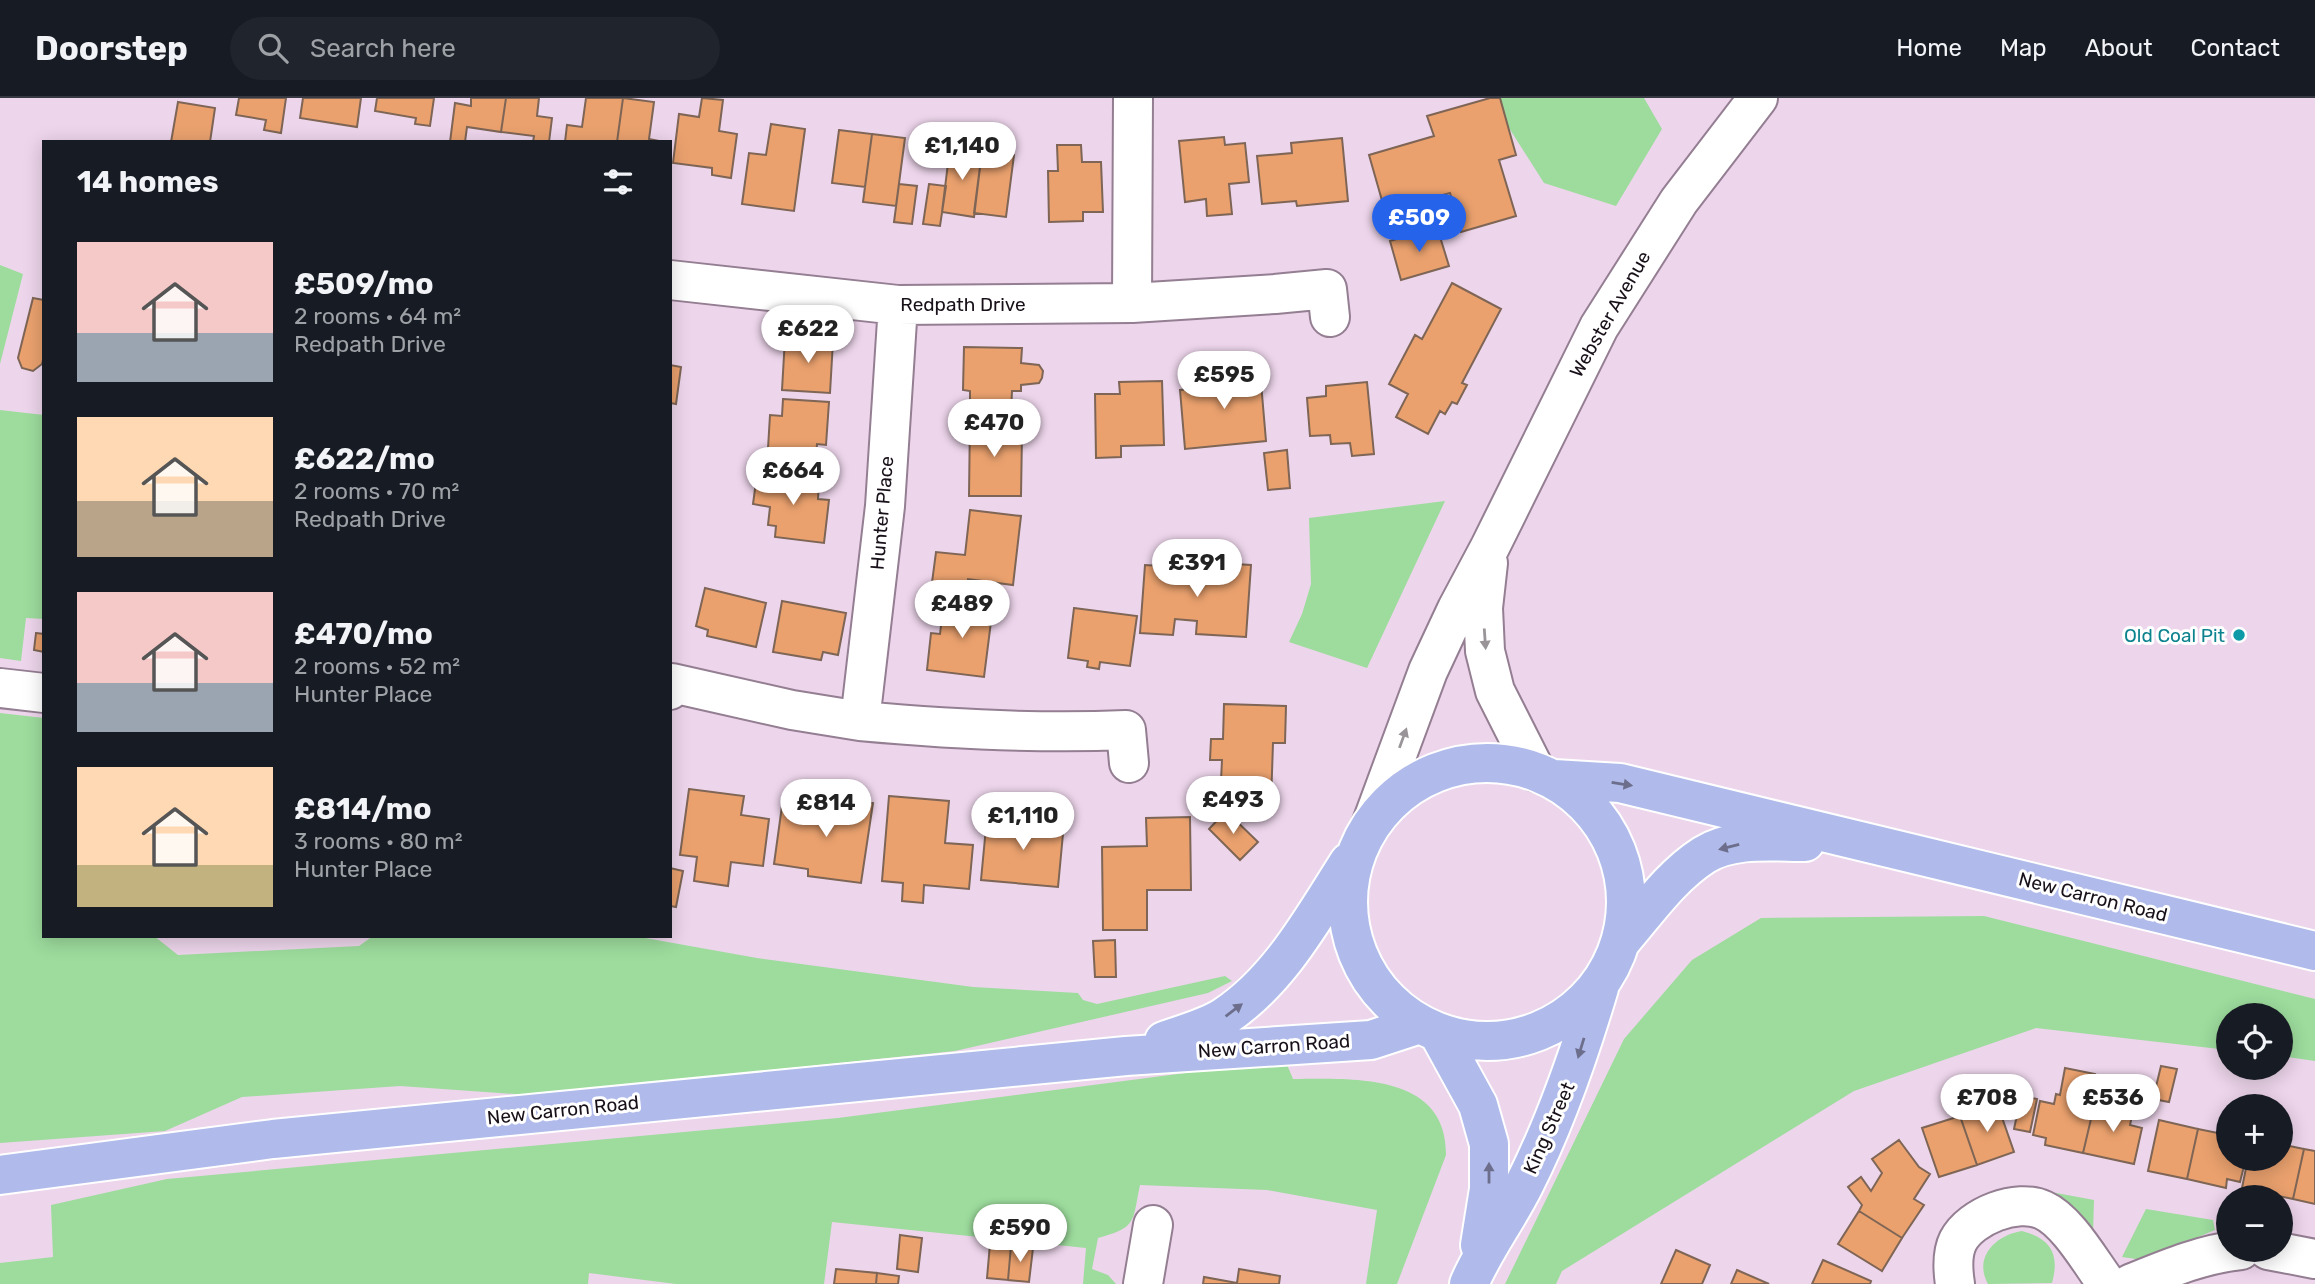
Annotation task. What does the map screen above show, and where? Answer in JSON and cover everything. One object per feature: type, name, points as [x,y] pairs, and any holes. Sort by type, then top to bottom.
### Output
[{"type":"main road","name":"New Carron Road","points":[[1126,1056],[1222,1019],[1257,992],[1294,947],[1365,836],[1399,794],[1434,773],[1474,763],[1515,765],[1545,776],[1620,783],[2315,951]]},
{"type":"main road","points":[[1365,836],[1351,871],[1348,904],[1352,937],[1364,969],[1384,996],[1409,1018],[1430,1029],[1484,1042],[1529,1036],[1570,1015],[1601,983],[1622,940],[1627,909],[1625,877],[1616,848],[1601,820],[1580,797],[1545,776]]},
{"type":"main road","name":"New Carron Road","points":[[1622,940],[1661,894],[1706,854],[1728,846],[1757,842],[1870,843]]},
{"type":"main road","name":"King Street","points":[[1473,1274],[1524,1185],[1575,1068],[1601,983]]},
{"type":"main road","name":"New Carron Road","points":[[0,1175],[273,1139],[1126,1056],[1371,1040],[1430,1029]]},
{"type":"main road","name":"King Street","points":[[1430,1029],[1479,1105],[1489,1144],[1489,1189],[1473,1274]]},
{"type":"street","points":[[1132,303],[1133,98]]},
{"type":"street","name":"Webster Avenue","points":[[1365,836],[1428,671],[1599,327],[1679,201],[1758,98]]},
{"type":"street","name":"Redpath Drive","points":[[672,280],[898,306],[1132,303],[1327,289],[1330,317]]},
{"type":"street","name":"Hunter Place","points":[[860,721],[885,506],[898,306]]},
{"type":"street","name":"Webster Avenue","points":[[1490,547],[1483,608],[1485,651],[1495,691],[1545,776]]},
{"type":"street","points":[[672,683],[792,710],[860,721],[925,727],[1081,732],[1126,730],[1129,763]]},
{"type":"street","points":[[0,688],[42,693]]},
{"type":"street","points":[[1955,1284],[1953,1270],[1958,1241],[1983,1215],[2020,1205],[2043,1210],[2063,1225],[2106,1284]]},
{"type":"street","points":[[1135,1269],[1153,1225]]},
{"type":"street","points":[[2130,1284],[2178,1264],[2216,1253]]},
{"type":"street","points":[[2293,1255],[2315,1259]]},
{"type":"green space","points":[[1490,98],[1644,98],[1662,129],[1616,206],[1544,183]]},
{"type":"green space","points":[[0,265],[23,274],[0,364]]},
{"type":"green space","points":[[0,410],[42,415],[42,619],[26,618],[21,661],[0,658]]},
{"type":"green space","points":[[1445,501],[1367,668],[1289,642],[1302,614],[1311,584],[1309,518]]},
{"type":"green space","points":[[0,713],[42,718],[42,938],[157,938],[178,955],[359,946],[370,938],[645,938],[757,958],[973,987],[1078,993],[1083,1000],[1097,1004],[1225,976],[1232,981],[1208,993],[955,1051],[529,1095],[400,1086],[242,1097],[165,1131],[0,1143]]},
{"type":"green space","points":[[1984,916],[2315,999],[2315,1061],[2293,1058],[2293,1003],[2216,1003],[2216,1049],[2036,1028],[1854,1091],[1562,1271],[1556,1284],[1505,1284],[1624,1039],[1692,960],[1761,918]]},
{"type":"green space","points":[[1285,1060],[1293,1079],[1367,1081],[1413,1094],[1431,1108],[1442,1128],[1446,1155],[1397,1284],[1366,1284],[1377,1210],[1267,1190],[1140,1185],[1131,1221],[1120,1230],[1098,1238],[1092,1269],[1108,1275],[1116,1284],[1083,1284],[1086,1248],[832,1222],[824,1284],[676,1284],[589,1273],[588,1284],[0,1284],[0,1263],[53,1257],[51,1205],[167,1179],[838,1118]]},
{"type":"green space","points":[[2051,1192],[2094,1200],[2093,1234]]},
{"type":"green space","points":[[2146,1209],[2213,1220],[2215,1230],[2143,1260],[2122,1257]]},
{"type":"green space","points":[[2022,1231],[2040,1238],[2051,1249],[2055,1264],[2052,1283],[1988,1284],[1983,1265],[1985,1256],[1996,1242]]},
{"type":"building","points":[[239,98],[286,98],[281,133],[264,130],[266,120],[236,115]]},
{"type":"building","points":[[303,98],[361,98],[357,127],[300,118]]},
{"type":"building","points":[[377,98],[434,98],[430,126],[415,124],[416,118],[375,111]]},
{"type":"building","points":[[471,98],[506,98],[501,132],[467,127],[465,140],[450,140],[455,103],[471,106]]},
{"type":"building","points":[[506,98],[539,98],[537,116],[552,118],[549,140],[533,140],[534,136],[501,132]]},
{"type":"building","points":[[586,98],[623,98],[617,140],[565,140],[567,125],[582,127]]},
{"type":"building","points":[[623,98],[654,102],[649,139],[654,140],[617,140]]},
{"type":"building","points":[[702,98],[723,100],[719,131],[737,134],[731,178],[712,175],[712,168],[673,163],[679,114],[699,117]]},
{"type":"building","points":[[1490,98],[1500,98],[1516,155],[1499,160],[1516,216],[1461,232],[1459,224],[1446,227],[1440,206],[1453,203],[1450,193],[1385,211],[1369,155],[1434,136],[1427,116]]},
{"type":"building","points":[[178,102],[215,108],[210,140],[171,140]]},
{"type":"building","points":[[771,124],[805,129],[794,211],[742,204],[749,153],[766,155]]},
{"type":"building","points":[[839,130],[872,134],[865,187],[832,183]]},
{"type":"building","points":[[872,134],[905,138],[896,206],[863,202]]},
{"type":"building","points":[[1224,137],[1225,145],[1245,143],[1249,182],[1229,184],[1232,214],[1207,216],[1206,199],[1185,202],[1179,141]]},
{"type":"building","points":[[1342,138],[1348,201],[1297,206],[1296,201],[1262,204],[1257,156],[1292,153],[1291,143]]},
{"type":"building","points":[[1057,145],[1081,145],[1082,162],[1101,162],[1103,212],[1083,212],[1083,221],[1049,222],[1048,171],[1058,171]]},
{"type":"building","points":[[950,147],[982,151],[974,217],[942,212]]},
{"type":"building","points":[[982,151],[1014,155],[1006,217],[974,213]]},
{"type":"building","points":[[899,184],[917,186],[912,224],[894,222]]},
{"type":"building","points":[[929,184],[946,186],[940,226],[923,224]]},
{"type":"building","points":[[1437,227],[1449,266],[1401,280],[1390,241]]},
{"type":"building","points":[[1452,283],[1501,309],[1462,383],[1467,385],[1457,404],[1452,402],[1445,414],[1440,411],[1428,434],[1396,417],[1408,394],[1389,384],[1415,335],[1422,339]]},
{"type":"building","points":[[33,298],[42,300],[42,364],[33,371],[22,368],[18,358]]},
{"type":"building","points":[[785,338],[833,341],[830,393],[782,390]]},
{"type":"building","points":[[964,347],[1022,348],[1021,363],[1039,365],[1043,371],[1042,378],[1039,383],[1021,385],[1021,391],[1012,391],[1011,412],[970,411],[970,391],[963,390]]},
{"type":"building","points":[[672,365],[681,367],[676,404],[672,403]]},
{"type":"building","points":[[1260,371],[1266,441],[1185,449],[1180,390],[1207,388],[1206,376]]},
{"type":"building","points":[[1162,381],[1164,445],[1121,446],[1121,457],[1096,458],[1095,394],[1120,394],[1119,382]]},
{"type":"building","points":[[1367,382],[1374,454],[1352,456],[1350,443],[1331,444],[1330,435],[1310,436],[1307,398],[1326,396],[1326,386]]},
{"type":"building","points":[[783,399],[829,402],[826,445],[817,444],[815,468],[767,465],[770,415],[782,416]]},
{"type":"building","points":[[970,418],[1005,418],[1005,434],[1022,434],[1021,496],[969,496]]},
{"type":"building","points":[[1287,450],[1290,488],[1268,490],[1264,453]]},
{"type":"building","points":[[757,474],[819,481],[818,499],[829,500],[824,543],[775,537],[776,526],[768,525],[770,507],[753,504]]},
{"type":"building","points":[[970,510],[1021,516],[1013,585],[968,579],[966,594],[931,590],[936,552],[965,555]]},
{"type":"building","points":[[1201,562],[1251,565],[1246,637],[1196,634],[1197,621],[1175,619],[1173,635],[1140,633],[1145,565],[1200,568]]},
{"type":"building","points":[[705,588],[766,603],[756,647],[707,636],[708,630],[696,626]]},
{"type":"building","points":[[944,600],[993,606],[984,677],[927,670],[931,633],[940,634]]},
{"type":"building","points":[[782,601],[846,613],[838,655],[823,652],[821,660],[773,652]]},
{"type":"building","points":[[1074,608],[1137,616],[1130,666],[1100,662],[1099,669],[1087,667],[1088,661],[1068,658]]},
{"type":"building","points":[[36,633],[42,634],[42,652],[34,650]]},
{"type":"building","points":[[1224,704],[1286,706],[1285,743],[1273,743],[1271,802],[1220,801],[1222,760],[1210,760],[1211,739],[1223,739]]},
{"type":"building","points":[[689,789],[744,796],[741,815],[769,819],[763,866],[731,862],[728,886],[694,881],[697,857],[680,855]]},
{"type":"building","points":[[819,795],[873,803],[861,883],[808,876],[808,869],[774,864],[782,806],[817,811]]},
{"type":"building","points":[[889,796],[949,801],[945,843],[973,845],[969,889],[924,885],[923,903],[902,901],[903,883],[882,881]]},
{"type":"building","points":[[1226,811],[1258,842],[1240,860],[1209,829]]},
{"type":"building","points":[[987,817],[1064,823],[1058,887],[981,880]]},
{"type":"building","points":[[1190,817],[1191,890],[1147,890],[1147,930],[1103,930],[1102,847],[1147,846],[1146,818]]},
{"type":"building","points":[[672,868],[683,871],[676,907],[672,906]]},
{"type":"building","points":[[1115,940],[1116,977],[1095,977],[1093,941]]},
{"type":"building","points":[[2161,1066],[2177,1069],[2169,1102],[2153,1099]]},
{"type":"building","points":[[2065,1068],[2095,1074],[2089,1101],[2095,1102],[2083,1153],[2045,1145],[2046,1138],[2033,1135],[2040,1101],[2054,1104],[2056,1094],[2060,1095]]},
{"type":"building","points":[[2021,1096],[2037,1099],[2030,1132],[2014,1129]]},
{"type":"building","points":[[2095,1102],[2133,1111],[2130,1125],[2142,1128],[2134,1164],[2083,1153]]},
{"type":"building","points":[[1997,1103],[2014,1152],[1977,1165],[1960,1116]]},
{"type":"building","points":[[1960,1116],[1977,1165],[1939,1177],[1922,1128]]},
{"type":"building","points":[[2159,1120],[2198,1129],[2187,1179],[2148,1171]]},
{"type":"building","points":[[2198,1129],[2216,1133],[2216,1171],[2243,1171],[2240,1182],[2227,1179],[2226,1185],[2216,1186],[2187,1179]]},
{"type":"building","points":[[1899,1140],[1919,1167],[1930,1174],[1914,1199],[1924,1205],[1902,1238],[1859,1211],[1862,1205],[1848,1187],[1861,1177],[1871,1191],[1882,1173],[1872,1159]]},
{"type":"building","points":[[2293,1147],[2304,1149],[2293,1199],[2293,1185],[2243,1185],[2245,1171],[2293,1171]]},
{"type":"building","points":[[2304,1149],[2315,1151],[2315,1204],[2293,1199]]},
{"type":"building","points":[[1859,1211],[1902,1238],[1882,1271],[1838,1244]]},
{"type":"building","points":[[900,1235],[922,1238],[918,1272],[897,1269]]},
{"type":"building","points":[[990,1244],[1011,1246],[1008,1280],[987,1278]]},
{"type":"building","points":[[1011,1246],[1033,1248],[1029,1282],[1008,1280]]},
{"type":"building","points":[[1676,1250],[1710,1265],[1702,1284],[1661,1284]]},
{"type":"building","points":[[1823,1260],[1871,1281],[1870,1284],[1812,1284]]},
{"type":"building","points":[[836,1269],[877,1273],[876,1284],[834,1284]]},
{"type":"building","points":[[1239,1269],[1280,1276],[1279,1284],[1203,1284],[1204,1277],[1237,1283]]},
{"type":"building","points":[[1737,1270],[1769,1284],[1731,1284]]},
{"type":"building","points":[[877,1273],[899,1276],[898,1284],[876,1284]]},
{"type":"place","name":"Old Coal Pit","points":[[2239,635]]}]
